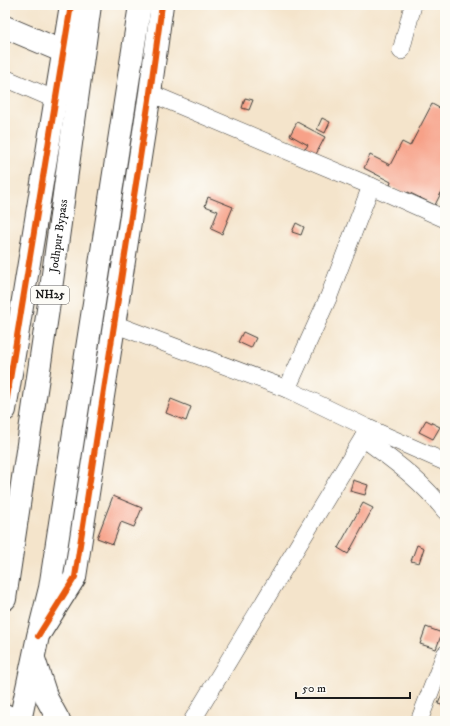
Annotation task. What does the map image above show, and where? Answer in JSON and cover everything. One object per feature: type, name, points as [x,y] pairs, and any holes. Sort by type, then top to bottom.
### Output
[{"type":"main road","points":[[5,410],[71,5]]},
{"type":"main road","name":"Jodhpur Bypass","points":[[6,592],[90,5]]},
{"type":"main road","points":[[5,714],[19,721],[50,588],[140,5]]},
{"type":"main road","points":[[38,636],[75,577],[150,93],[162,5]]},
{"type":"main road","points":[[5,27],[64,52]]},
{"type":"main road","points":[[34,659],[47,699],[59,721]]},
{"type":"street","points":[[401,52],[413,5]]},
{"type":"street","points":[[5,78],[56,100]]},
{"type":"street","points":[[150,93],[371,186],[445,219]]},
{"type":"street","points":[[286,389],[329,296],[371,186]]},
{"type":"street","points":[[114,324],[286,389],[365,433],[445,462]]},
{"type":"street","points":[[365,433],[423,485],[445,511]]},
{"type":"street","points":[[192,721],[365,433]]},
{"type":"street","points":[[419,721],[445,654]]},
{"type":"building","points":[[245,98],[253,100],[249,110],[242,108]]},
{"type":"building","points":[[432,104],[445,111],[445,185],[435,205],[408,192],[407,194],[390,186],[391,182],[364,168],[370,155],[390,165],[402,142],[410,146]]},
{"type":"building","points":[[322,118],[330,122],[325,133],[317,129]]},
{"type":"building","points":[[297,122],[325,137],[314,158],[303,152],[308,145],[290,135]]},
{"type":"building","points":[[208,197],[233,207],[222,234],[211,229],[218,211],[205,206]]},
{"type":"building","points":[[296,223],[304,227],[301,235],[292,232]]},
{"type":"building","points":[[243,332],[256,338],[251,348],[238,342]]},
{"type":"building","points":[[171,399],[191,407],[186,421],[166,413]]},
{"type":"building","points":[[426,420],[440,427],[433,439],[419,432]]},
{"type":"building","points":[[353,480],[368,485],[365,495],[350,491]]},
{"type":"building","points":[[113,496],[142,508],[134,527],[121,522],[113,544],[97,538]]},
{"type":"building","points":[[363,503],[373,508],[348,554],[338,548]]},
{"type":"building","points":[[417,545],[424,548],[419,563],[411,561]]},
{"type":"building","points":[[426,627],[442,633],[436,649],[420,644]]},
{"type":"building","points":[[445,687],[445,706],[438,704]]},
{"type":"cycle path","points":[[5,410],[71,5]]},
{"type":"cycle path","points":[[38,636],[75,577],[150,93],[162,5]]}]
